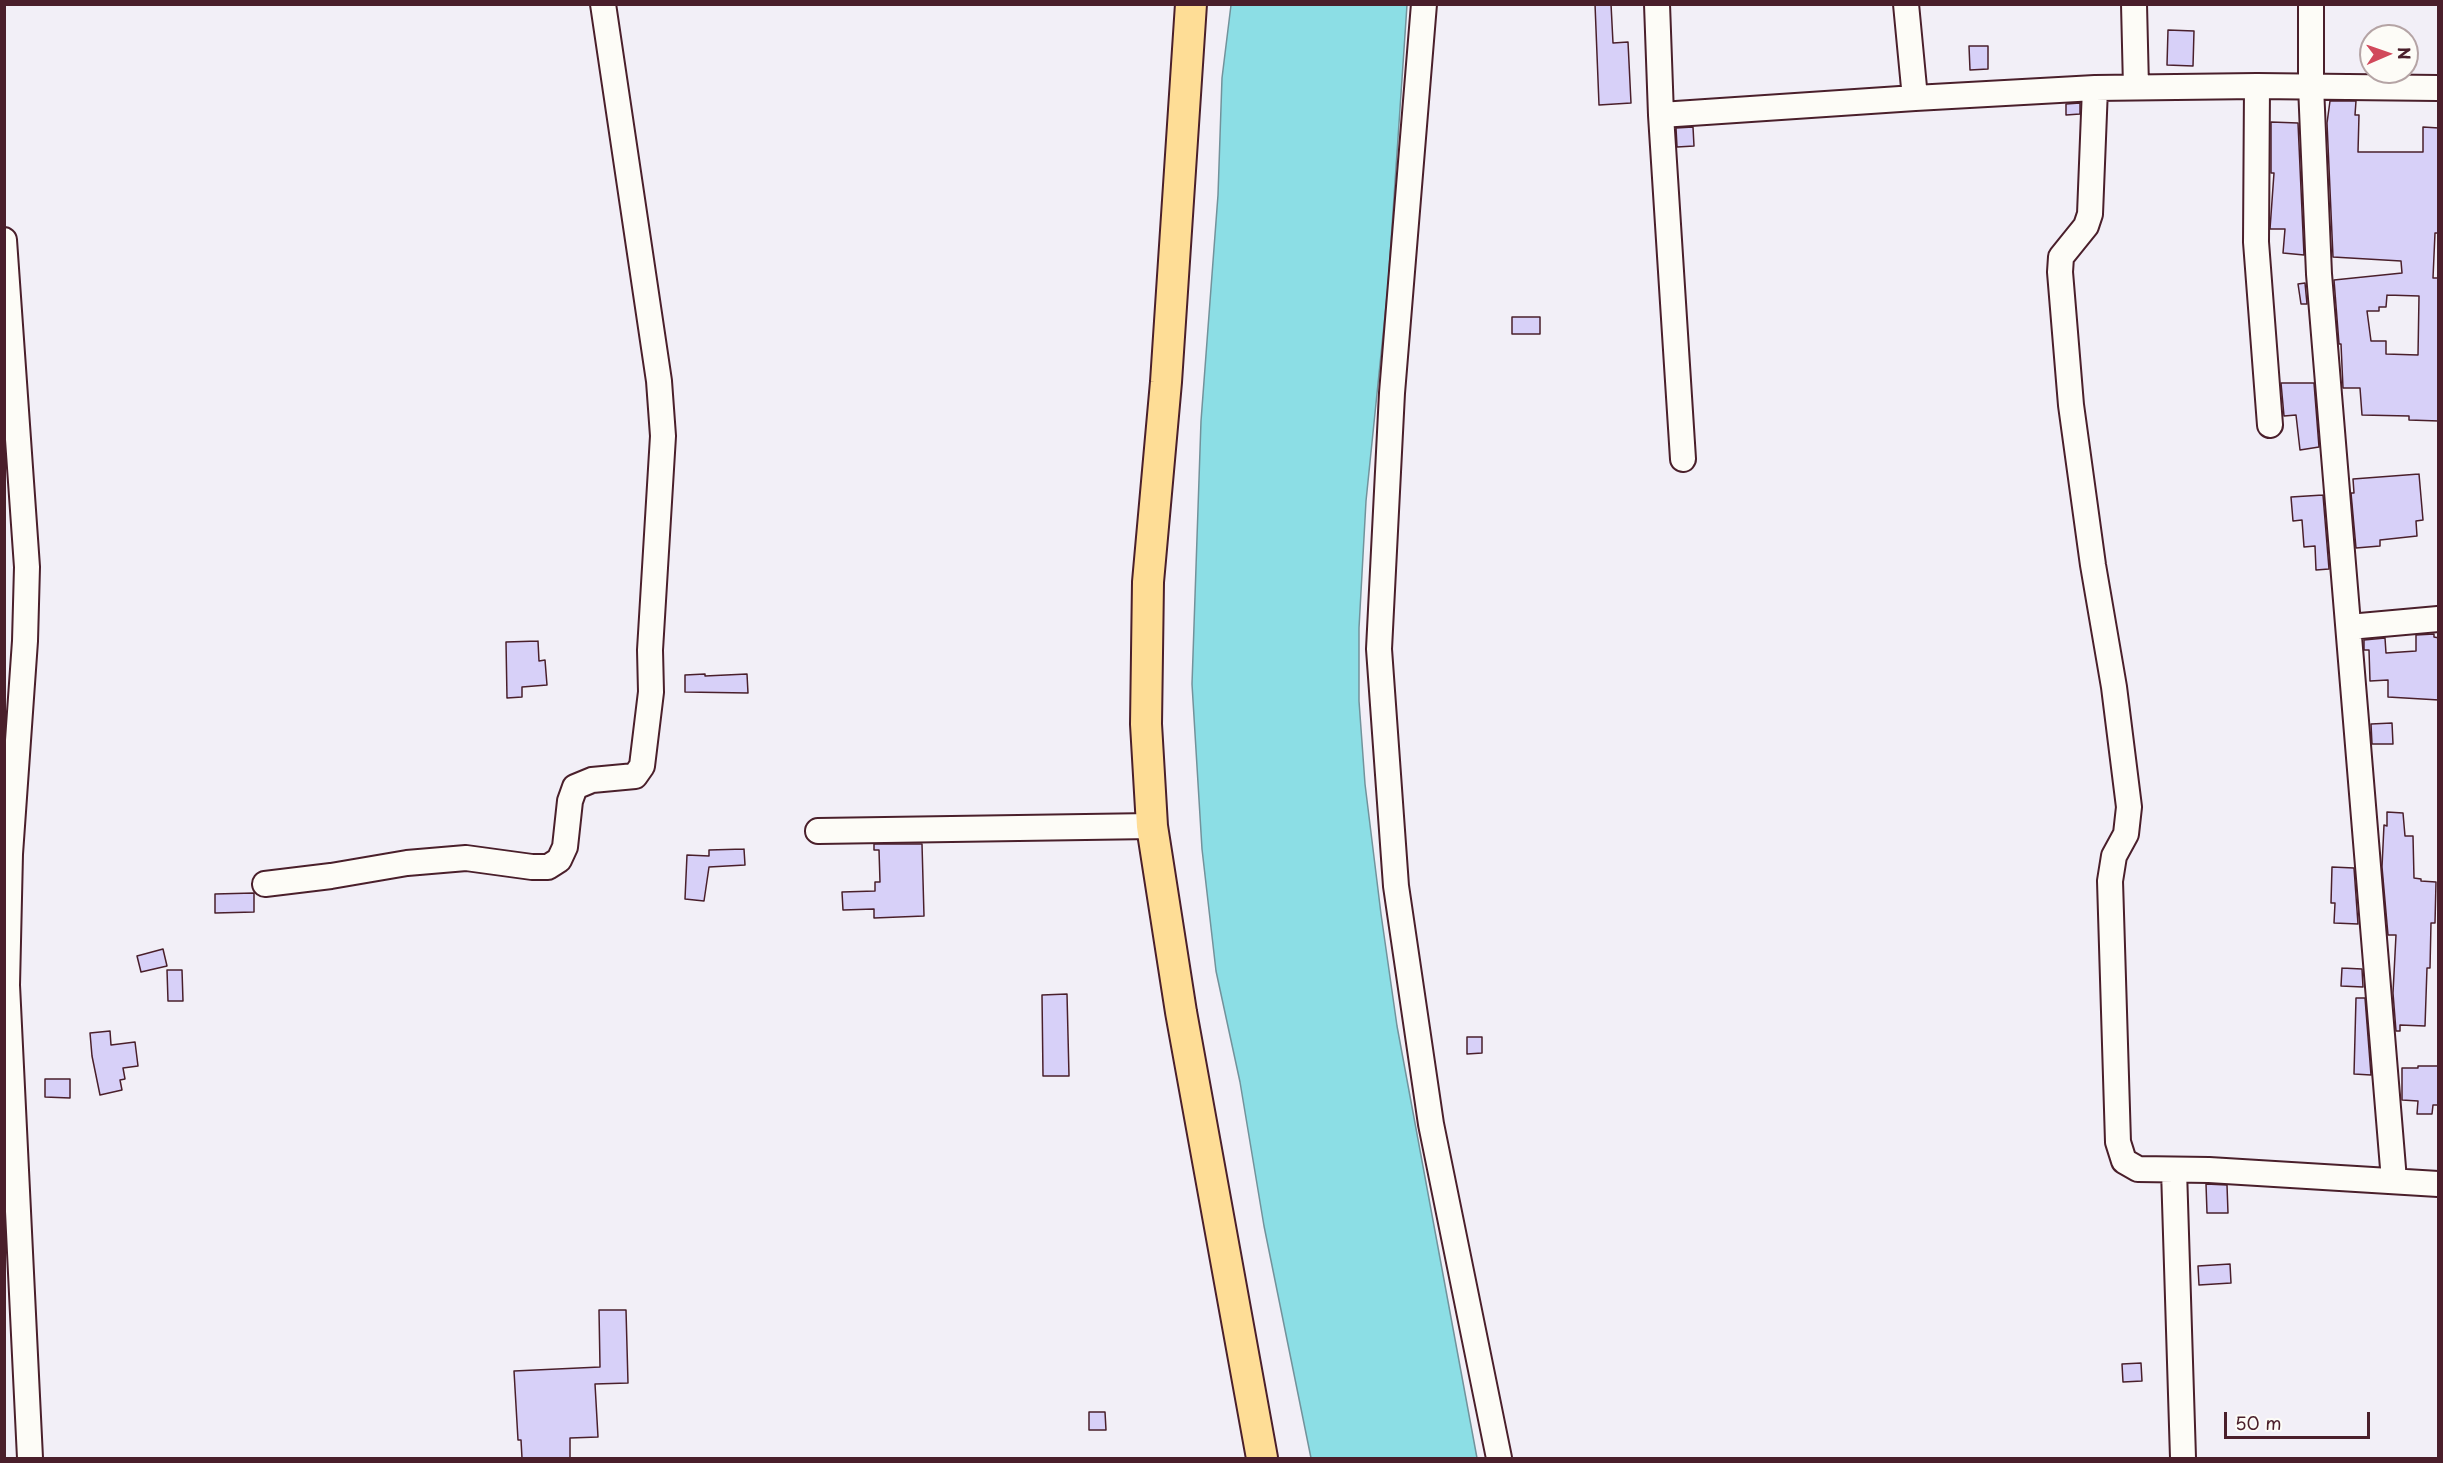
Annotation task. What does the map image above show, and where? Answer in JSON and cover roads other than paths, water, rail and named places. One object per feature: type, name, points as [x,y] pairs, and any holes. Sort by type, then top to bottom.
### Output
[{"type":"main road","points":[[1191,4],[1166,382],[1148,582],[1146,724],[1152,826],[1181,1012],[1262,1458]]},
{"type":"street","points":[[265,884],[331,876],[407,862],[466,858],[548,867],[560,860],[565,848],[570,801],[575,787],[592,780],[635,776],[642,766],[651,693],[650,650],[663,436],[659,381],[603,4]]},
{"type":"street","points":[[1424,4],[1392,393],[1379,649],[1396,886],[1431,1124],[1499,1458]]},
{"type":"street","points":[[1657,4],[1661,115],[1683,459]]},
{"type":"street","points":[[1906,4],[1915,98]]},
{"type":"street","points":[[2134,4],[2136,87]]},
{"type":"street","points":[[2311,4],[2311,86],[2319,274],[2394,1180]]},
{"type":"street","points":[[1661,115],[2095,88],[2258,86],[2439,88]]},
{"type":"street","points":[[2258,86],[2256,243],[2270,425]]},
{"type":"street","points":[[2095,88],[2090,214],[2086,226],[2061,257],[2060,272],[2071,405],[2093,565],[2114,687],[2129,807],[2126,834],[2114,856],[2110,881],[2118,1142],[2124,1161],[2138,1169],[2439,1184]]},
{"type":"street","points":[[4,240],[27,567],[25,641],[11,843],[8,985],[30,1458]]},
{"type":"street","points":[[2349,627],[2439,619]]},
{"type":"street","points":[[818,831],[1152,826]]},
{"type":"street","points":[[2174,1170],[2183,1458]]},
{"type":"water","points":[[1231,5],[1407,5],[1388,286],[1366,501],[1359,628],[1359,701],[1365,784],[1397,1026],[1477,1458],[1311,1458],[1264,1226],[1240,1082],[1216,971],[1202,849],[1192,684],[1201,421],[1218,195],[1222,78]]}]
